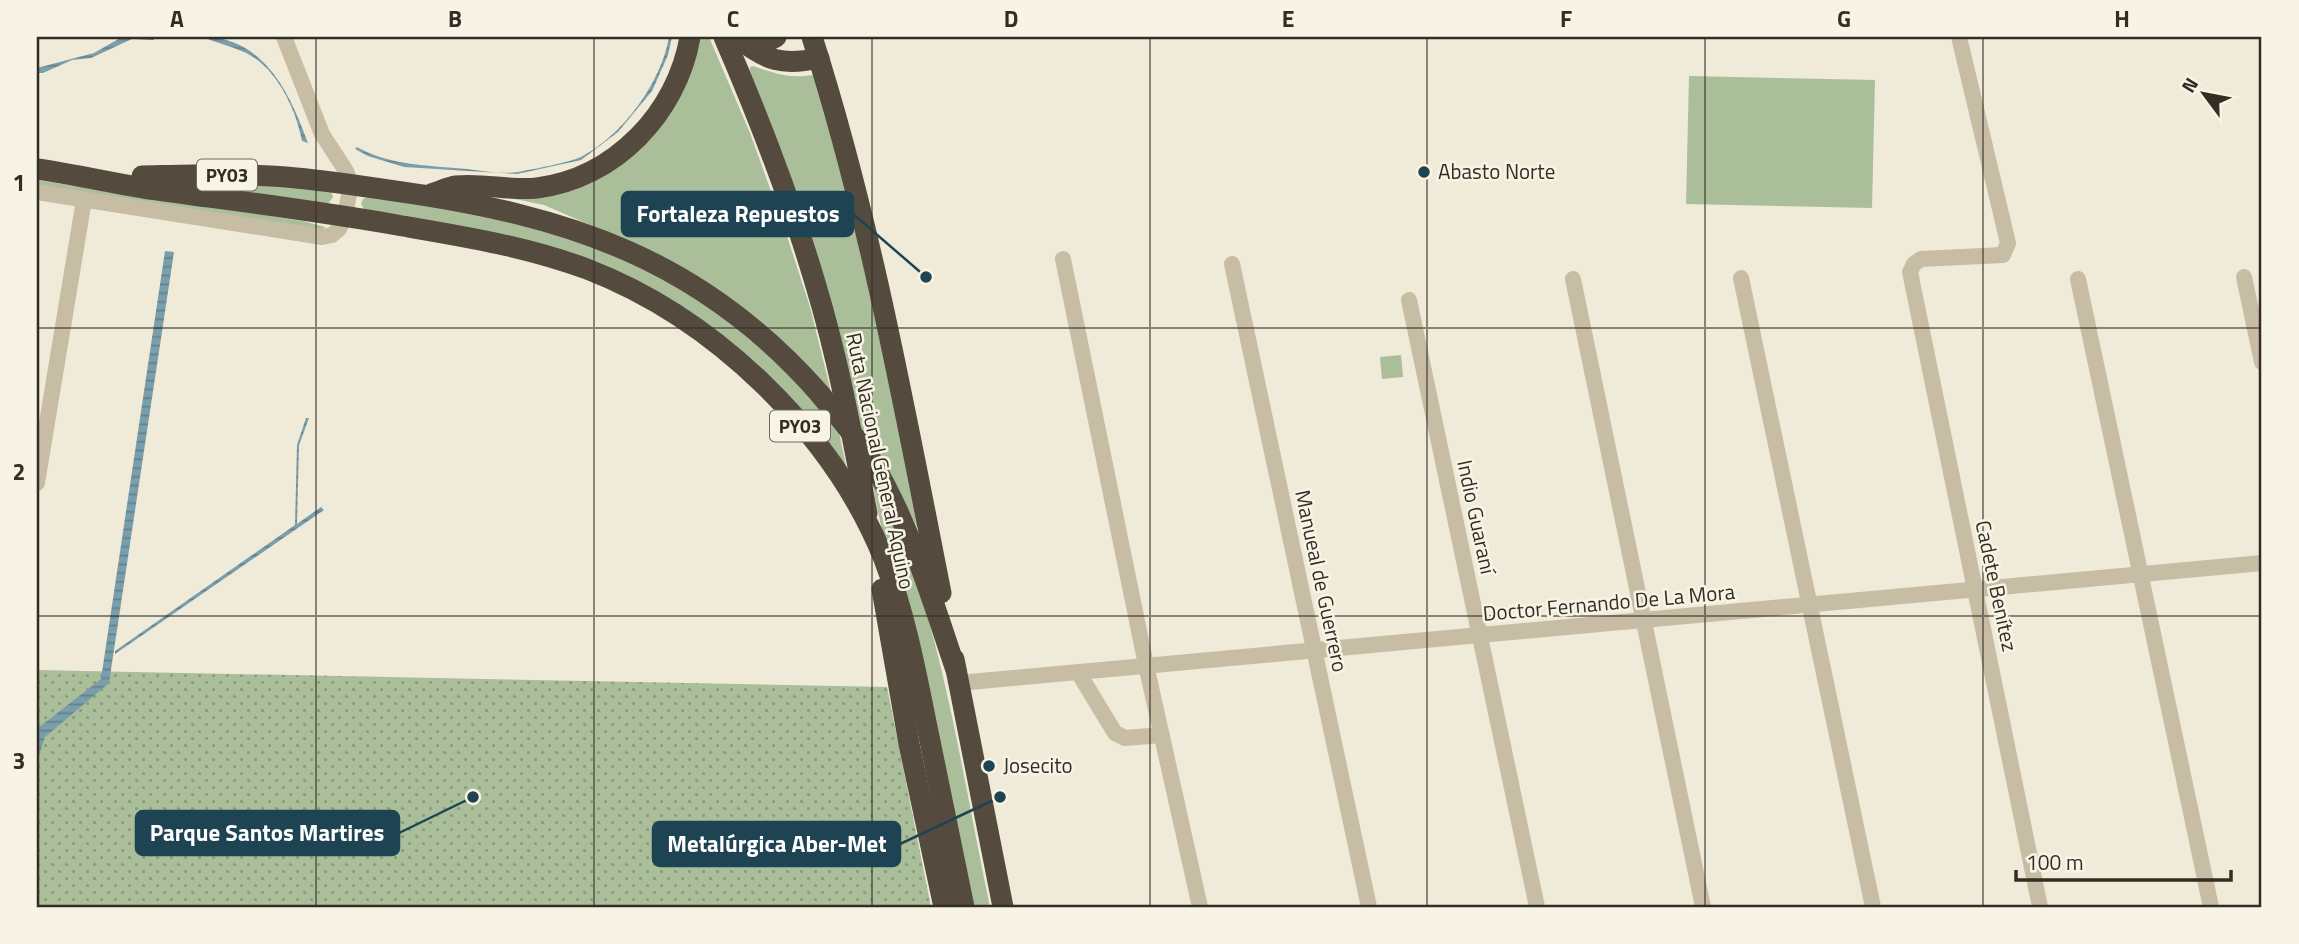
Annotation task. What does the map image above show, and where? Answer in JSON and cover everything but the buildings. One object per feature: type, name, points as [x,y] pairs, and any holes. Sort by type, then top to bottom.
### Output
[{"type":"highway","points":[[428,195],[456,186],[536,188],[563,182],[595,169],[625,149],[653,122],[676,83],[690,37]]},
{"type":"highway","points":[[733,37],[755,43],[776,37]]},
{"type":"highway","points":[[733,37],[759,53],[784,62],[819,58]]},
{"type":"highway","name":"Ruta Nacional General Aquino","points":[[733,37],[815,282],[836,360],[874,546],[909,744],[944,907]]},
{"type":"highway","name":"Ruta Nacional General Aquino","points":[[812,37],[888,327],[1003,907]]},
{"type":"highway","name":"PY03","points":[[37,169],[147,188],[345,215],[525,249],[590,270],[648,298],[720,345],[768,389],[811,437],[861,512],[883,557],[898,600],[919,686],[964,907]]},
{"type":"highway","name":"PY03","points":[[104,179],[200,175],[294,177],[428,195],[543,219],[595,236],[638,255],[705,292],[741,318],[802,373],[839,416],[870,460],[908,533],[957,677]]},
{"type":"street","points":[[37,192],[322,237],[331,235],[339,229],[345,215],[351,185],[346,171],[322,134],[284,37]]},
{"type":"street","name":"Cadete Benítez","points":[[1959,37],[2008,243],[2007,249],[2003,256],[1921,259],[1914,264],[1910,272],[2040,907]]},
{"type":"street","points":[[37,483],[84,200]]},
{"type":"street","points":[[1063,259],[1146,665],[1200,907]]},
{"type":"street","name":"Manueal de Guerrero","points":[[1232,264],[1369,907]]},
{"type":"street","points":[[2245,277],[2262,362]]},
{"type":"street","points":[[1741,278],[1873,907]]},
{"type":"street","points":[[1573,279],[1703,907]]},
{"type":"street","points":[[2078,279],[2211,907]]},
{"type":"street","name":"Indio Guaraní","points":[[1409,300],[1537,907]]},
{"type":"street","name":"Doctor Fernando De La Mora","points":[[957,677],[1078,672],[1315,652],[2262,563]]},
{"type":"street","points":[[1078,672],[1115,733],[1125,737],[1162,735]]},
{"type":"green space","points":[[697,37],[709,37],[750,133],[810,307],[831,392],[724,295],[666,258],[544,205],[510,198],[625,159]]},
{"type":"green space","points":[[750,67],[782,75],[815,77],[872,282],[919,530],[860,428],[794,188],[750,72]]},
{"type":"green space","points":[[1689,76],[1875,80],[1872,208],[1686,204]]},
{"type":"green space","points":[[37,180],[303,221],[325,227],[322,230],[37,185]]},
{"type":"green space","points":[[192,181],[325,188],[331,191],[333,197],[328,204],[194,186]]},
{"type":"green space","points":[[372,195],[529,224],[637,264],[712,308],[788,372],[839,432],[848,476],[675,305],[365,211],[361,204],[363,199]]},
{"type":"green space","points":[[1401,355],[1403,377],[1382,379],[1380,357]]},
{"type":"green space","points":[[871,476],[911,564],[932,632],[951,710],[990,907],[972,907],[884,541]]},
{"type":"green space","points":[[37,670],[887,687],[931,907],[37,907]]},
{"type":"water","points":[[122,37],[157,37],[153,40],[132,39],[91,58],[72,60],[37,73],[37,68],[94,53]]},
{"type":"water","points":[[203,37],[225,40],[244,47],[259,58],[284,89],[308,143],[302,141],[289,102],[266,67],[244,52]]},
{"type":"water","points":[[669,37],[672,37],[668,55],[652,91],[618,132],[581,160],[517,174],[404,167],[355,149],[357,147],[368,153],[404,163],[503,173],[550,166],[581,157],[611,135],[638,106],[658,72]]},
{"type":"water","points":[[165,251],[174,252],[109,683],[45,737],[37,761],[38,728],[101,679]]},
{"type":"water","points":[[306,418],[309,418],[299,445],[297,524],[321,507],[324,510],[115,654],[115,651],[295,525],[297,445]]},
{"type":"place","name":"Abasto Norte","points":[[1424,172]]},
{"type":"place","name":"Fortaleza Repuestos","points":[[926,277]]},
{"type":"place","name":"Josecito","points":[[989,766]]},
{"type":"place","name":"Parque Santos Martires","points":[[473,797]]},
{"type":"place","name":"Metalúrgica Aber-Met","points":[[1000,797]]}]
